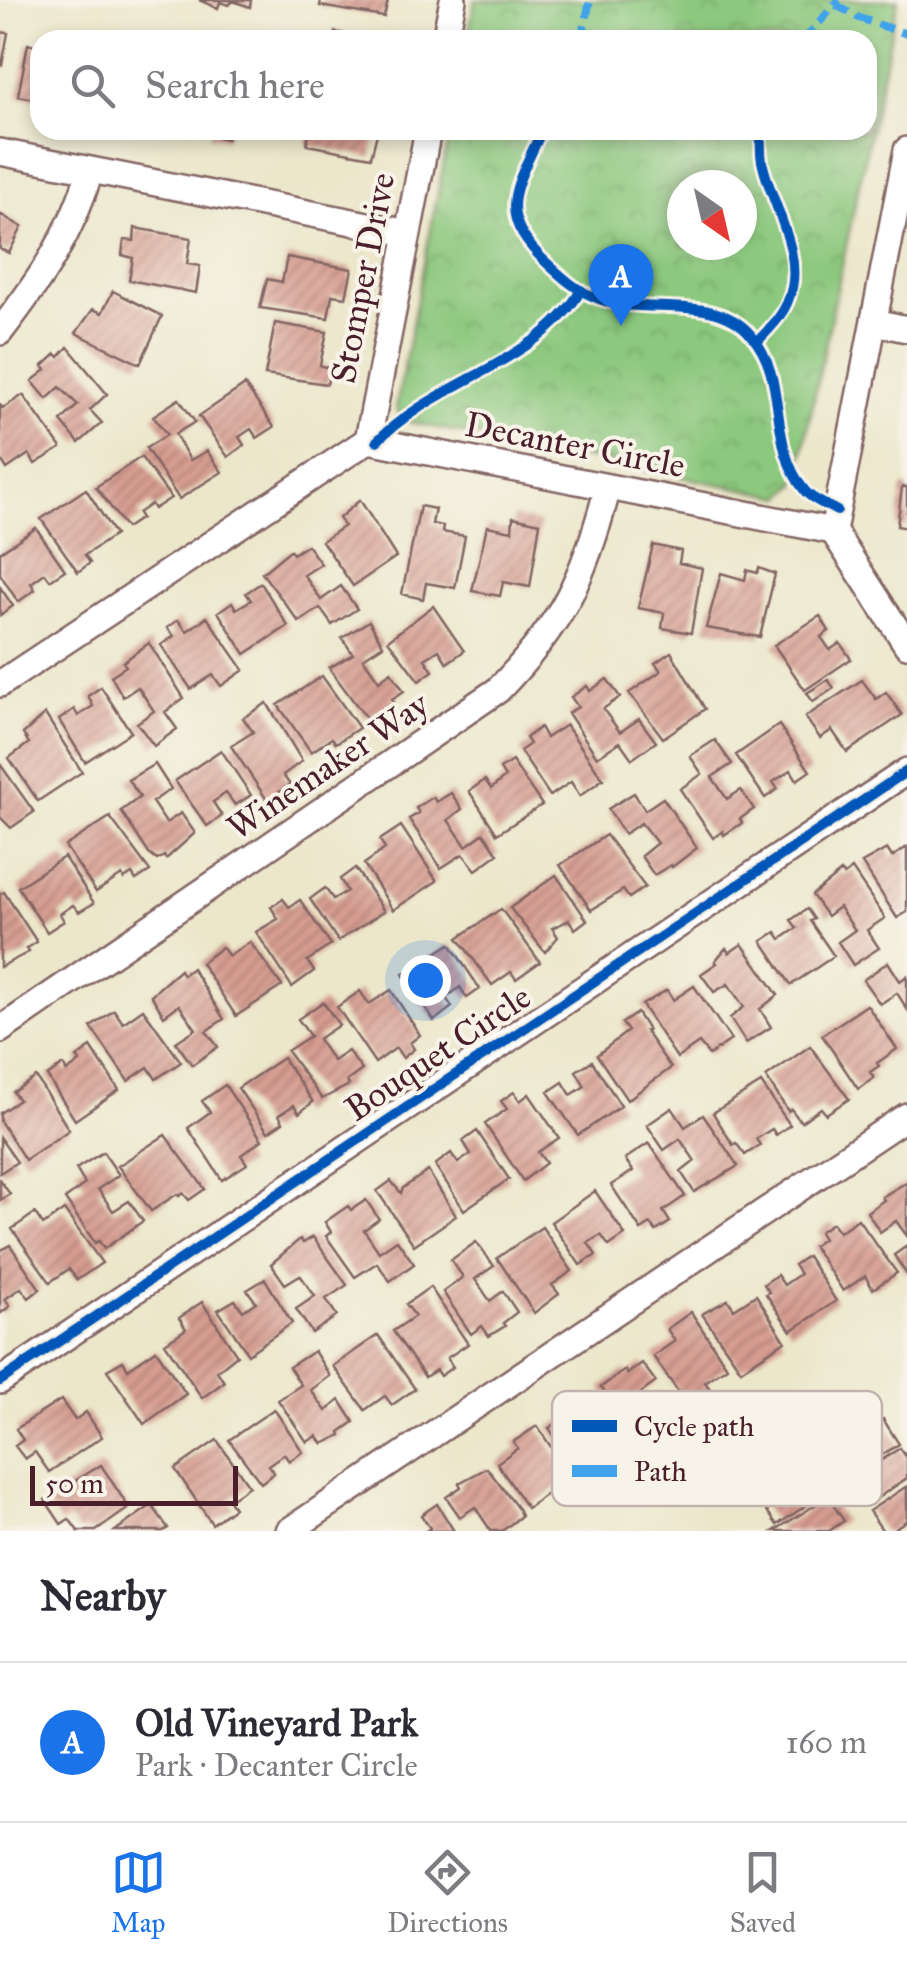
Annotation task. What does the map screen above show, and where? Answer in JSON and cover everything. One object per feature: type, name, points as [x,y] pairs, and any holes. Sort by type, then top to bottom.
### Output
[{"type":"street","points":[[447,30],[453,0]]},
{"type":"street","name":"Stomper Drive","points":[[368,440],[426,140]]},
{"type":"street","points":[[907,150],[833,531],[907,645]]},
{"type":"street","points":[[0,152],[408,233]]},
{"type":"street","points":[[0,332],[48,270],[79,208],[90,171]]},
{"type":"street","points":[[874,322],[907,329]]},
{"type":"street","points":[[0,684],[368,440]]},
{"type":"street","name":"Decanter Circle","points":[[368,440],[833,531]]},
{"type":"street","name":"Winemaker Way","points":[[0,1030],[498,690],[556,623],[577,583],[608,487]]},
{"type":"street","name":"Bouquet Circle","points":[[0,1381],[907,771]]},
{"type":"street","points":[[289,1531],[907,1116]]},
{"type":"green space","points":[[475,0],[898,0],[877,100],[877,30],[469,30]]},
{"type":"green space","points":[[448,140],[868,140],[796,484],[782,497],[403,421],[396,407]]},
{"type":"building","points":[[199,0],[251,0],[250,7],[233,1],[229,5],[220,2],[218,8]]},
{"type":"building","points":[[321,0],[388,0],[384,17],[320,6]]},
{"type":"building","points":[[0,32],[8,33],[2,65],[0,65]]},
{"type":"building","points":[[28,44],[30,98],[18,96]]},
{"type":"building","points":[[308,140],[375,140],[371,157],[307,145]]},
{"type":"building","points":[[0,214],[22,227],[9,253],[0,249]]},
{"type":"building","points":[[135,228],[191,238],[187,264],[200,266],[196,293],[129,280],[133,258],[122,255],[124,240],[134,241]]},
{"type":"building","points":[[287,257],[352,269],[346,297],[332,295],[328,318],[260,308],[267,279],[282,282]]},
{"type":"building","points":[[113,291],[162,316],[140,364],[76,333],[93,309],[102,313]]},
{"type":"building","points":[[275,323],[327,332],[320,365],[331,369],[327,384],[265,375]]},
{"type":"building","points":[[68,347],[107,394],[90,410],[102,423],[79,443],[61,421],[78,405],[60,387],[47,399],[32,381],[46,370],[43,366]]},
{"type":"building","points":[[245,385],[274,427],[257,438],[251,429],[239,437],[244,445],[228,457],[199,416]]},
{"type":"building","points":[[23,395],[61,448],[35,464],[29,454],[7,469],[0,458],[0,405],[3,408]]},
{"type":"building","points":[[179,399],[195,422],[175,434],[190,460],[207,451],[222,472],[179,499],[146,448],[167,435],[153,416]]},
{"type":"building","points":[[141,457],[171,498],[154,509],[151,504],[138,513],[141,518],[126,528],[96,487]]},
{"type":"building","points":[[902,487],[907,487],[907,528],[897,526]]},
{"type":"building","points":[[86,489],[115,535],[85,555],[90,563],[78,572],[41,519]]},
{"type":"building","points":[[360,500],[396,557],[353,586],[322,541],[344,526],[339,518]]},
{"type":"building","points":[[420,506],[435,509],[432,524],[443,526],[442,532],[465,536],[455,588],[426,583],[423,599],[402,594]]},
{"type":"building","points":[[513,517],[540,523],[530,587],[503,582],[500,596],[472,591],[487,526],[512,531]]},
{"type":"building","points":[[36,528],[65,570],[50,580],[45,573],[31,583],[35,590],[18,602],[0,574],[0,552]]},
{"type":"building","points":[[307,545],[321,564],[304,575],[321,600],[341,586],[357,609],[332,625],[320,608],[299,622],[262,573],[290,550],[293,554]]},
{"type":"building","points":[[653,545],[681,551],[679,563],[702,568],[691,633],[662,628],[664,613],[638,608]]},
{"type":"building","points":[[759,568],[775,574],[760,637],[706,628],[721,573],[745,580],[747,570],[757,573]]},
{"type":"building","points":[[261,583],[288,626],[245,654],[218,612],[232,602],[236,609],[251,600],[246,593]]},
{"type":"building","points":[[0,587],[13,606],[0,615]]},
{"type":"building","points":[[433,606],[464,651],[447,663],[439,650],[425,659],[433,671],[419,681],[388,640]]},
{"type":"building","points":[[820,616],[829,631],[821,637],[830,650],[840,643],[851,659],[805,690],[774,645]]},
{"type":"building","points":[[207,617],[244,670],[221,686],[213,675],[191,689],[161,645],[174,636],[167,628],[178,620],[187,631]]},
{"type":"building","points":[[369,621],[383,645],[363,658],[379,681],[391,672],[404,691],[392,699],[394,703],[366,718],[329,668],[353,654],[342,638]]},
{"type":"building","points":[[149,643],[184,698],[165,712],[177,729],[154,746],[137,723],[154,711],[138,687],[123,697],[111,676]]},
{"type":"building","points":[[671,652],[705,709],[663,738],[629,693],[661,671],[655,663]]},
{"type":"building","points":[[322,676],[359,728],[336,743],[332,738],[311,752],[278,705]]},
{"type":"building","points":[[607,679],[620,697],[603,709],[620,732],[639,719],[656,742],[632,759],[620,742],[597,757],[568,713],[578,707],[571,697],[587,686],[590,691]]},
{"type":"building","points":[[828,680],[834,688],[813,702],[807,693]]},
{"type":"building","points":[[862,680],[876,699],[886,692],[902,715],[847,752],[832,730],[820,738],[805,717]]},
{"type":"building","points":[[101,687],[131,732],[85,762],[59,720],[74,709],[78,716],[93,706],[88,696]]},
{"type":"building","points":[[267,703],[302,761],[283,775],[290,785],[267,800],[231,746],[253,732],[243,718]]},
{"type":"building","points":[[45,714],[82,772],[38,801],[9,758],[29,743],[23,734]]},
{"type":"building","points":[[566,725],[603,779],[580,796],[571,782],[550,796],[520,751],[530,744],[526,738],[540,727],[546,738]]},
{"type":"building","points":[[779,725],[810,771],[797,780],[791,770],[773,782],[778,789],[765,798],[736,755]]},
{"type":"building","points":[[715,740],[732,764],[712,777],[727,799],[741,790],[754,809],[740,819],[742,823],[713,838],[680,789],[702,774],[690,756]]},
{"type":"building","points":[[221,750],[251,795],[235,805],[226,793],[213,802],[222,816],[207,826],[175,781]]},
{"type":"building","points":[[512,761],[542,805],[497,834],[469,791],[485,780],[491,789],[505,777],[500,769]]},
{"type":"building","points":[[0,764],[34,812],[11,828],[0,817]]},
{"type":"building","points":[[155,764],[171,789],[152,802],[166,823],[181,813],[195,833],[166,859],[164,856],[157,860],[121,811],[140,797],[128,780]]},
{"type":"building","points":[[451,793],[462,809],[448,820],[466,846],[484,833],[498,854],[476,870],[463,854],[441,868],[409,819],[419,813],[416,808],[433,797],[436,802]]},
{"type":"building","points":[[634,793],[645,810],[663,798],[697,848],[654,875],[641,856],[657,843],[641,823],[624,834],[608,809]]},
{"type":"building","points":[[110,817],[150,871],[136,880],[132,874],[124,879],[122,875],[96,892],[65,846]]},
{"type":"building","points":[[401,826],[437,881],[393,910],[364,864],[385,849],[380,840]]},
{"type":"building","points":[[606,835],[645,887],[629,898],[623,890],[591,910],[560,865]]},
{"type":"building","points":[[907,847],[907,912],[897,918],[862,863],[887,849],[892,857]]},
{"type":"building","points":[[64,857],[94,903],[79,912],[73,905],[60,914],[64,921],[47,932],[18,887]]},
{"type":"building","points":[[355,868],[384,911],[338,941],[310,899],[325,888],[333,899],[347,891],[340,879]]},
{"type":"building","points":[[852,869],[885,918],[867,930],[879,948],[853,965],[838,942],[855,930],[839,907],[827,916],[812,895],[841,872],[844,875]]},
{"type":"building","points":[[556,875],[587,920],[575,929],[569,920],[552,928],[558,937],[545,952],[510,908]]},
{"type":"building","points":[[4,892],[37,942],[26,949],[29,952],[0,967],[0,894]]},
{"type":"building","points":[[283,899],[289,907],[300,900],[331,945],[307,961],[314,971],[292,987],[256,932],[278,919],[271,907]]},
{"type":"building","points":[[501,909],[540,962],[516,979],[511,972],[492,985],[458,938]]},
{"type":"building","points":[[807,909],[814,919],[810,921],[834,956],[791,985],[762,941],[776,932],[781,939],[797,928],[791,920]]},
{"type":"building","points":[[250,942],[282,986],[236,1016],[201,963],[222,947],[229,956]]},
{"type":"building","points":[[450,944],[480,989],[467,998],[460,987],[446,998],[452,1007],[434,1021],[403,974]]},
{"type":"building","points":[[742,944],[778,995],[760,1009],[771,1027],[746,1043],[730,1018],[744,1007],[728,984],[714,992],[701,974],[717,963],[726,948],[729,953]]},
{"type":"building","points":[[888,962],[900,981],[907,976],[907,1009],[897,993],[880,1004],[863,980]]},
{"type":"building","points":[[192,968],[224,1019],[206,1031],[218,1047],[192,1065],[176,1042],[196,1029],[179,1005],[164,1016],[151,995],[180,970],[183,975]]},
{"type":"building","points":[[694,986],[731,1040],[709,1055],[699,1043],[677,1058],[642,1005],[667,990],[673,1000]]},
{"type":"building","points":[[391,990],[420,1035],[410,1043],[414,1049],[403,1058],[396,1048],[375,1063],[337,1007],[360,991],[369,1004]]},
{"type":"building","points":[[323,1002],[339,1025],[318,1039],[333,1061],[348,1051],[362,1070],[347,1081],[349,1085],[322,1099],[287,1051],[310,1036],[298,1019]]},
{"type":"building","points":[[867,1005],[897,1049],[877,1063],[879,1066],[870,1072],[874,1078],[858,1089],[822,1035]]},
{"type":"building","points":[[143,1009],[181,1062],[156,1079],[148,1067],[128,1081],[91,1027],[114,1010],[123,1023]]},
{"type":"building","points":[[637,1013],[671,1068],[627,1100],[597,1055],[628,1031],[622,1023]]},
{"type":"building","points":[[810,1046],[849,1099],[826,1114],[821,1108],[801,1122],[791,1109],[788,1111],[766,1077]]},
{"type":"building","points":[[91,1047],[119,1090],[75,1120],[47,1076],[63,1065],[67,1072],[80,1062],[77,1057]]},
{"type":"building","points":[[283,1058],[313,1102],[299,1113],[294,1105],[279,1115],[283,1122],[268,1132],[238,1088]]},
{"type":"building","points":[[592,1061],[621,1106],[578,1135],[548,1092],[563,1082],[571,1095],[585,1086],[576,1071]]},
{"type":"building","points":[[36,1077],[69,1130],[25,1160],[0,1121],[0,1113],[19,1100],[13,1092]]},
{"type":"building","points":[[761,1083],[790,1125],[776,1135],[772,1129],[756,1139],[760,1145],[745,1155],[736,1143],[733,1145],[713,1113]]},
{"type":"building","points":[[225,1085],[262,1140],[241,1155],[247,1164],[222,1180],[188,1128],[210,1112],[202,1101]]},
{"type":"building","points":[[514,1092],[520,1101],[529,1094],[559,1138],[538,1152],[546,1163],[523,1181],[485,1124],[507,1109],[501,1101]]},
{"type":"building","points":[[672,1108],[685,1127],[703,1115],[738,1166],[694,1192],[681,1172],[695,1161],[680,1139],[664,1150],[647,1125]]},
{"type":"building","points":[[477,1131],[509,1179],[464,1210],[435,1165],[451,1153],[458,1163],[471,1154],[463,1141]]},
{"type":"building","points":[[165,1135],[205,1189],[189,1200],[183,1193],[177,1194],[151,1211],[118,1166]]},
{"type":"building","points":[[0,1138],[17,1162],[0,1173]]},
{"type":"building","points":[[649,1143],[685,1196],[663,1211],[670,1222],[656,1231],[651,1224],[641,1230],[611,1185],[633,1171],[625,1159]]},
{"type":"building","points":[[103,1152],[119,1175],[98,1189],[113,1211],[129,1201],[143,1221],[104,1249],[99,1241],[95,1243],[65,1199],[85,1184],[76,1169]]},
{"type":"building","points":[[428,1171],[456,1216],[414,1245],[377,1191],[391,1181],[401,1193]]},
{"type":"building","points":[[0,1180],[10,1194],[0,1200]]},
{"type":"building","points":[[907,1182],[907,1236],[896,1221],[880,1232],[867,1212]]},
{"type":"building","points":[[595,1191],[625,1235],[609,1246],[601,1235],[588,1243],[596,1255],[580,1265],[551,1222]]},
{"type":"building","points":[[366,1200],[379,1219],[364,1230],[379,1252],[397,1240],[414,1264],[390,1281],[377,1263],[355,1277],[326,1236],[331,1232],[325,1222],[348,1206],[351,1210]]},
{"type":"building","points":[[64,1210],[102,1263],[77,1280],[69,1269],[50,1282],[12,1229],[35,1213],[43,1225]]},
{"type":"building","points":[[858,1219],[897,1273],[873,1289],[865,1276],[843,1291],[813,1246],[823,1239],[819,1232],[832,1223],[839,1232]]},
{"type":"building","points":[[542,1227],[572,1271],[552,1285],[559,1294],[534,1313],[497,1258]]},
{"type":"building","points":[[313,1237],[347,1285],[326,1299],[337,1316],[312,1333],[296,1309],[315,1296],[300,1275],[285,1284],[271,1264],[300,1239],[303,1243]]},
{"type":"building","points":[[476,1242],[494,1266],[475,1279],[490,1301],[503,1291],[517,1312],[489,1336],[482,1326],[471,1334],[443,1292],[463,1277],[451,1260]]},
{"type":"building","points":[[10,1245],[40,1289],[29,1298],[21,1288],[5,1299],[10,1306],[0,1314],[0,1251]]},
{"type":"building","points":[[907,1246],[907,1275],[894,1255]]},
{"type":"building","points":[[807,1256],[836,1301],[791,1331],[766,1294],[769,1292],[764,1284],[777,1275],[784,1285],[800,1274],[794,1265]]},
{"type":"building","points":[[265,1279],[292,1323],[248,1354],[218,1310],[235,1300],[243,1311],[256,1302],[247,1290]]},
{"type":"building","points":[[430,1287],[468,1344],[447,1358],[453,1367],[440,1376],[436,1370],[425,1377],[393,1331],[415,1316],[406,1304]]},
{"type":"building","points":[[756,1295],[785,1341],[741,1370],[702,1314],[728,1300],[734,1309]]},
{"type":"building","points":[[202,1302],[237,1355],[217,1371],[224,1382],[202,1398],[165,1343],[186,1329],[179,1318]]},
{"type":"building","points":[[691,1312],[727,1367],[705,1382],[711,1391],[678,1391],[653,1356],[675,1341],[667,1329]]},
{"type":"building","points":[[378,1335],[415,1389],[392,1405],[385,1396],[365,1410],[333,1366]]},
{"type":"building","points":[[156,1350],[186,1394],[144,1424],[107,1370],[123,1361],[128,1369]]},
{"type":"building","points":[[314,1351],[330,1376],[311,1390],[326,1411],[340,1400],[354,1422],[341,1435],[323,1444],[317,1436],[307,1442],[278,1400],[301,1385],[289,1367]]},
{"type":"building","points":[[642,1363],[656,1382],[644,1391],[604,1391],[601,1387],[625,1370],[627,1374]]},
{"type":"building","points":[[61,1400],[75,1420],[86,1412],[102,1437],[49,1472],[35,1452],[25,1459],[15,1446],[23,1440],[16,1429]]},
{"type":"building","points":[[274,1409],[303,1452],[289,1461],[284,1454],[268,1465],[274,1473],[261,1483],[229,1440]]},
{"type":"building","points":[[882,1420],[899,1444],[882,1455]]},
{"type":"building","points":[[537,1426],[552,1448],[552,1490],[527,1508],[497,1463],[518,1448],[513,1442]]},
{"type":"building","points":[[217,1440],[249,1486],[229,1500],[234,1508],[212,1524],[175,1469]]},
{"type":"building","points":[[900,1448],[907,1458],[907,1478],[882,1495],[882,1460]]},
{"type":"building","points":[[101,1465],[129,1508],[96,1531],[78,1531],[69,1519],[61,1524],[45,1500]]},
{"type":"building","points":[[487,1468],[521,1516],[502,1531],[491,1531],[475,1507],[460,1517],[446,1497],[461,1487],[459,1483]]},
{"type":"building","points":[[907,1486],[907,1520],[891,1531],[883,1531],[869,1511]]},
{"type":"building","points":[[437,1504],[454,1531],[426,1531],[430,1528],[421,1515]]},
{"type":"building","points":[[152,1505],[168,1528],[115,1531]]},
{"type":"building","points":[[764,1506],[805,1506],[777,1525]]},
{"type":"building","points":[[814,1506],[834,1506],[844,1521],[829,1531],[774,1531]]},
{"type":"marked path","points":[[584,30],[590,0]]},
{"type":"marked path","points":[[813,30],[839,0]]},
{"type":"marked path","points":[[836,5],[859,18],[907,34]]},
{"type":"cycle path","points":[[537,140],[514,200],[520,230],[531,247],[564,278],[592,296],[632,305],[697,309],[736,321],[763,353],[793,472],[808,494],[837,511]]},
{"type":"cycle path","points":[[757,342],[783,311],[793,281],[790,246],[766,177],[761,140]]},
{"type":"cycle path","points":[[377,441],[429,402],[540,335],[563,315],[581,290]]},
{"type":"cycle path","points":[[0,1381],[907,771]]},
{"type":"place","name":"Old Vineyard Park","points":[[621,326]]}]
